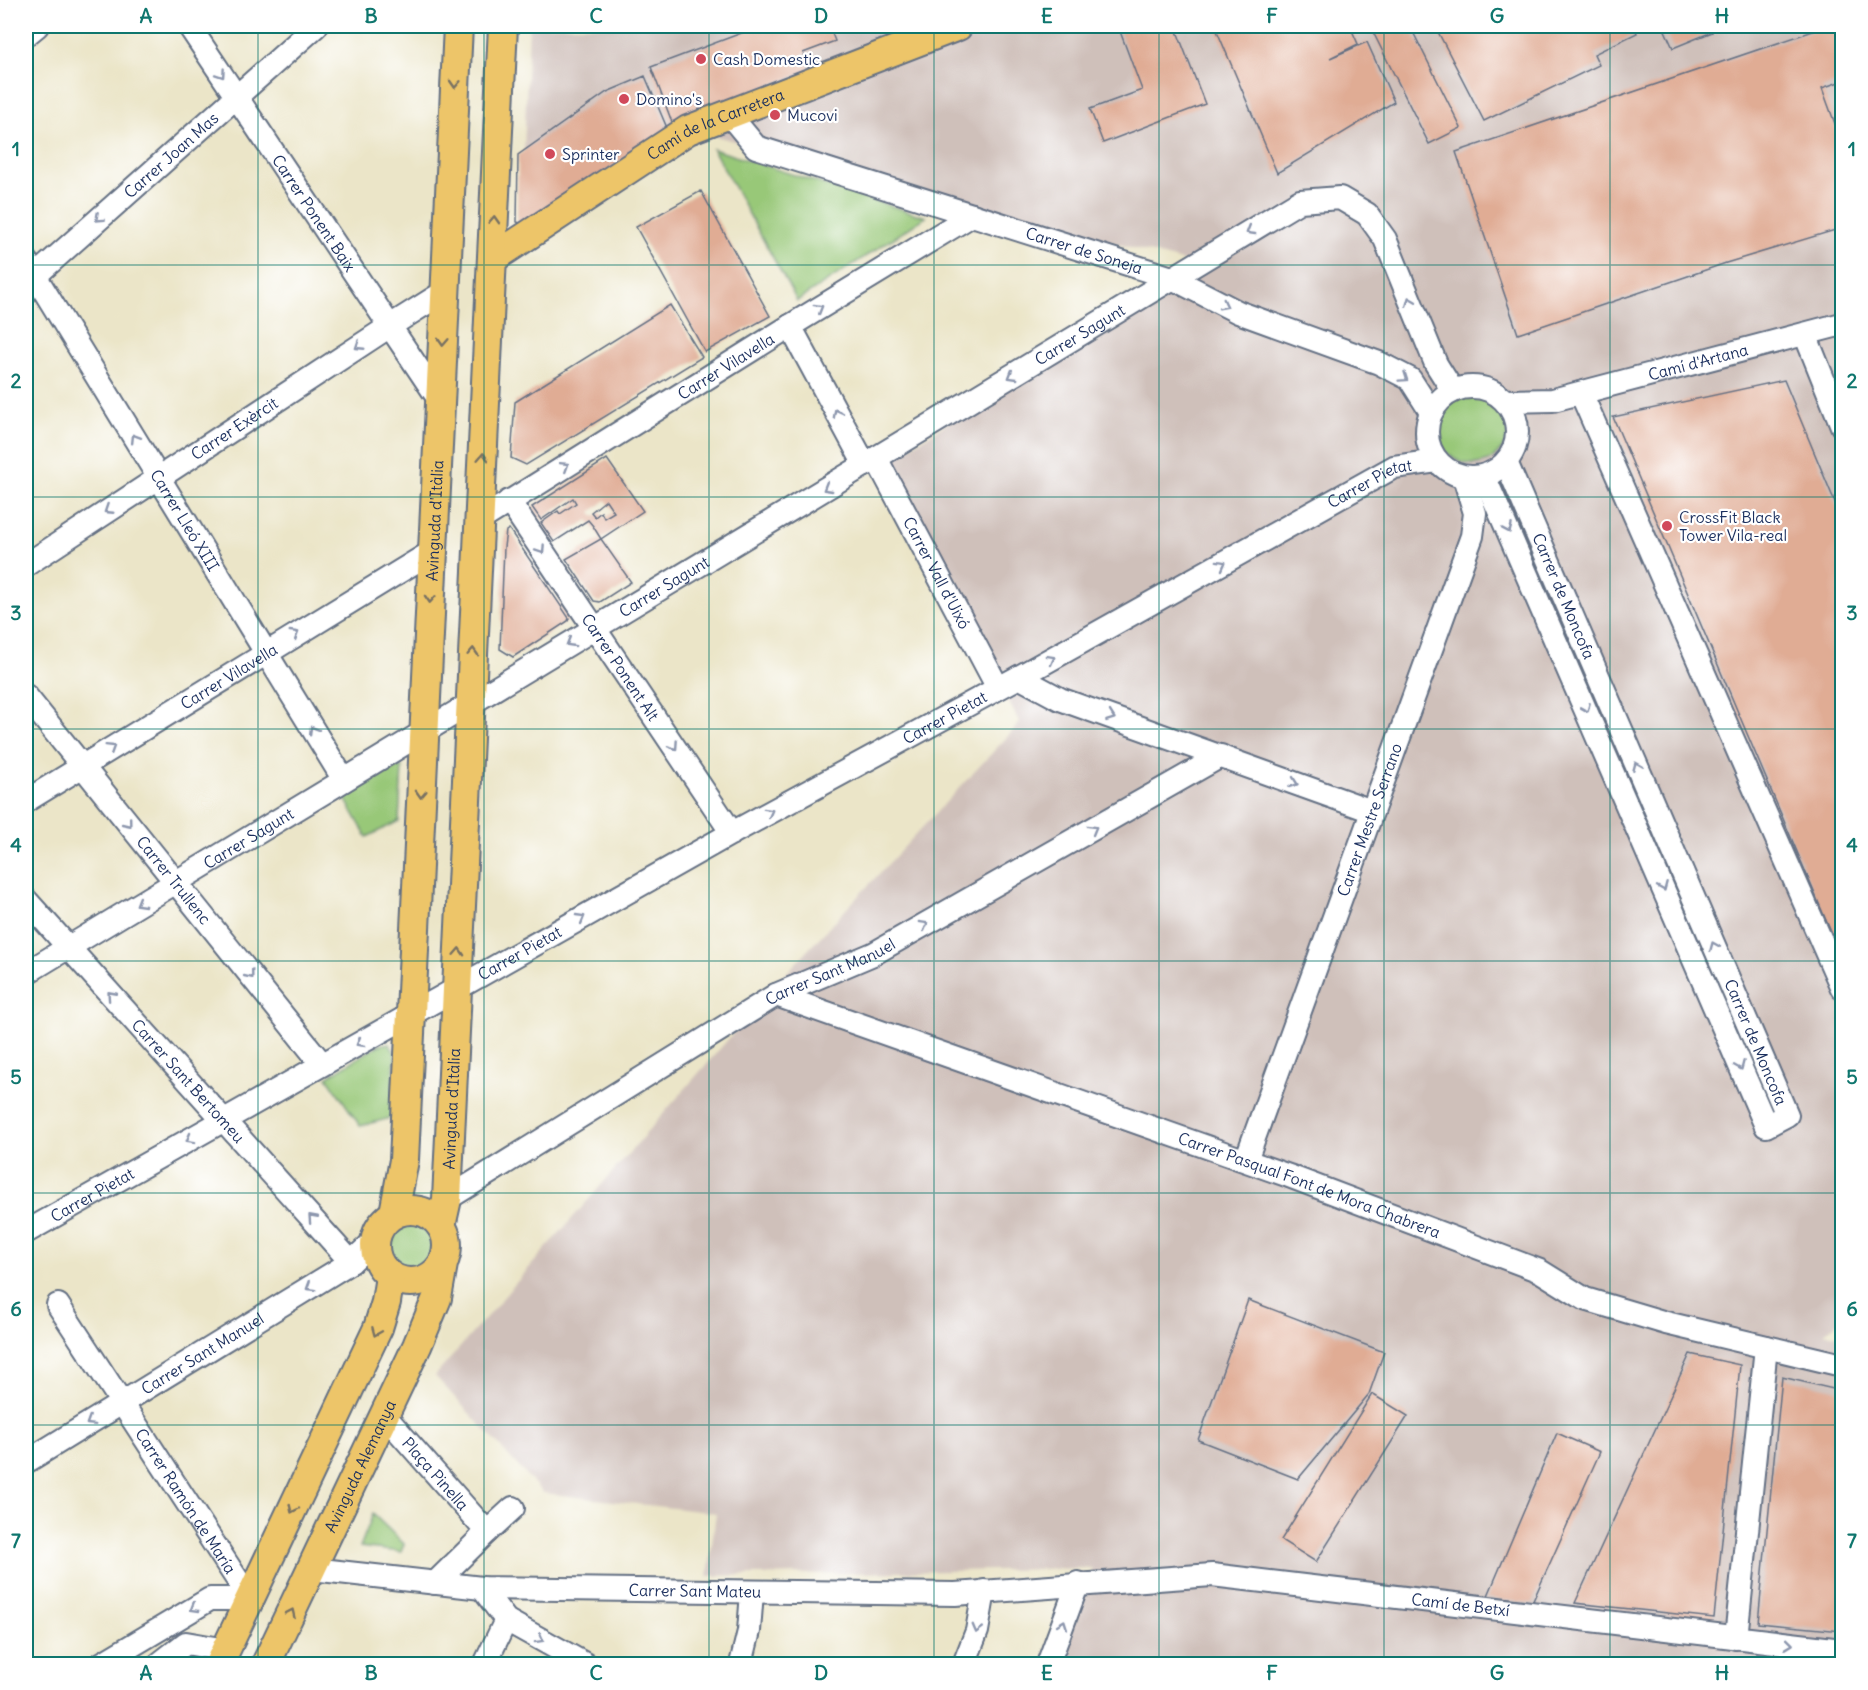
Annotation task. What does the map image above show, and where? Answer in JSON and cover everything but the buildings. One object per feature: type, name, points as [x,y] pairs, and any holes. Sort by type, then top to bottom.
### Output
[{"type":"main road","name":"Avinguda d'Itàlia","points":[[394,1213],[404,1160],[458,26]]},
{"type":"main road","name":"Avinguda d'Itàlia","points":[[441,1226],[447,1199],[504,26]]},
{"type":"main road","name":"Camí de la Carretera","points":[[492,259],[688,130],[958,26]]},
{"type":"main road","points":[[405,1210],[425,1213],[435,1218],[441,1226],[447,1245],[442,1264],[425,1280],[401,1281],[390,1276],[377,1261],[374,1241],[385,1220],[394,1213],[405,1210]]},
{"type":"main road","name":"Avinguda Alemanya","points":[[274,1662],[312,1569],[417,1346],[437,1298],[442,1264]]},
{"type":"main road","points":[[223,1657],[378,1328],[386,1302],[390,1276]]},
{"type":"street","points":[[26,35],[37,26]]},
{"type":"street","name":"Carrer Ponent Baix","points":[[189,26],[440,401]]},
{"type":"street","name":"Carrer Joan Mas","points":[[29,273],[236,96],[304,29]]},
{"type":"street","name":"Carrer de Soneja","points":[[728,113],[756,147],[1172,278],[1238,312],[1379,363],[1410,379],[1431,412]]},
{"type":"street","name":"Carrer Sagunt","points":[[26,973],[1300,201],[1340,198],[1367,214],[1385,239],[1436,364],[1453,391]]},
{"type":"street","name":"Carrer Vilavella","points":[[480,520],[972,215]]},
{"type":"street","name":"Carrer Lleó XIII","points":[[29,273],[159,477],[344,780]]},
{"type":"street","name":"Carrer Exèrcit","points":[[26,565],[444,292]]},
{"type":"street","name":"Camí d'Artana","points":[[1505,401],[1553,400],[1842,324]]},
{"type":"street","name":"Carrer Vall d'Uixó","points":[[790,326],[870,461],[998,688]]},
{"type":"street","points":[[1805,334],[1842,426]]},
{"type":"street","points":[[1467,387],[1481,388],[1505,401],[1514,415],[1517,430],[1515,447],[1506,462],[1496,471],[1474,476],[1449,471],[1437,461],[1430,450],[1427,424],[1431,412],[1441,399],[1453,391],[1467,387]]},
{"type":"street","points":[[1581,393],[1842,988]]},
{"type":"street","name":"Camí d'Artana","points":[[1517,430],[1553,400]]},
{"type":"street","name":"Carrer Pietat","points":[[457,988],[732,832],[1019,677],[1394,467],[1437,461]]},
{"type":"street","name":"Carrer de Moncofa","points":[[1474,476],[1766,1126],[1787,1115],[1506,462]]},
{"type":"street","name":"Carrer Mestre Serrano","points":[[1246,1160],[1472,536],[1475,513],[1474,476]]},
{"type":"street","name":"Carrer Ponent Alt","points":[[509,501],[732,832]]},
{"type":"street","name":"Carrer Vilavella","points":[[26,801],[433,551]]},
{"type":"street","points":[[1019,677],[1060,699],[1372,811]]},
{"type":"street","name":"Carrer Trullenc","points":[[26,696],[322,1064]]},
{"type":"street","name":"Carrer Sant Manuel","points":[[447,1199],[776,995],[873,954],[1221,756]]},
{"type":"street","name":"Carrer Sant Bertomeu","points":[[26,900],[351,1262]]},
{"type":"street","points":[[411,1014],[457,988]]},
{"type":"street","name":"Carrer Pasqual Font de Mora Chabrera","points":[[776,995],[1246,1160],[1540,1271],[1585,1299],[1666,1323],[1842,1365]]},
{"type":"street","name":"Carrer Pietat","points":[[26,1232],[411,1014]]},
{"type":"street","name":"Carrer Sant Manuel","points":[[26,1462],[351,1262],[374,1241]]},
{"type":"street","name":"Carrer Ramón de María","points":[[58,1305],[250,1599]]},
{"type":"street","points":[[1736,1638],[1766,1347]]},
{"type":"street","name":"Plaça Pinella","points":[[384,1415],[487,1532]]},
{"type":"street","points":[[435,1582],[513,1508]]},
{"type":"street","name":"Carrer Sant Mateu","points":[[312,1569],[482,1588],[955,1594],[1078,1583]]},
{"type":"street","name":"Camí de Betxí","points":[[1078,1583],[1212,1575],[1842,1650]]},
{"type":"street","points":[[1048,1665],[1078,1583]]},
{"type":"street","points":[[482,1588],[506,1620],[585,1665]]},
{"type":"street","points":[[964,1665],[977,1631],[984,1591]]},
{"type":"street","points":[[741,1665],[749,1632],[752,1592]]},
{"type":"street","points":[[101,1665],[210,1599],[250,1599]]},
{"type":"street","points":[[485,1665],[506,1620]]},
{"type":"street","points":[[168,1624],[186,1643],[223,1657]]},
{"type":"street","points":[[159,1665],[186,1643]]},
{"type":"shaded area","points":[[529,26],[1842,26],[1842,1320],[1824,1332],[1842,1337],[1842,1664],[1057,1664],[1093,1568],[708,1576],[716,1513],[543,1493],[435,1376],[778,982],[1020,723],[881,466],[1193,264],[682,127],[521,225]]},
{"type":"green space","points":[[713,149],[926,217],[797,301]]},
{"type":"green space","points":[[1480,394],[1493,400],[1502,409],[1506,415],[1508,429],[1506,443],[1498,454],[1487,462],[1466,464],[1448,454],[1440,443],[1438,422],[1448,404],[1459,396]]},
{"type":"green space","points":[[398,766],[402,767],[399,821],[367,837],[344,797]]},
{"type":"green space","points":[[389,1043],[395,1053],[391,1118],[360,1126],[327,1077],[379,1045]]},
{"type":"green space","points":[[411,1225],[426,1232],[433,1247],[426,1262],[411,1269],[396,1262],[389,1247],[396,1232]]},
{"type":"green space","points":[[373,1514],[404,1544],[401,1552],[360,1547]]},
{"type":"place","name":"Cash Domestic","points":[[701,59]]},
{"type":"place","name":"Domino's","points":[[624,99]]},
{"type":"place","name":"Mucovi","points":[[775,115]]},
{"type":"place","name":"Sprinter","points":[[550,154]]},
{"type":"place","name":"CrossFit Black Tower Vila-real","points":[[1667,526]]}]
